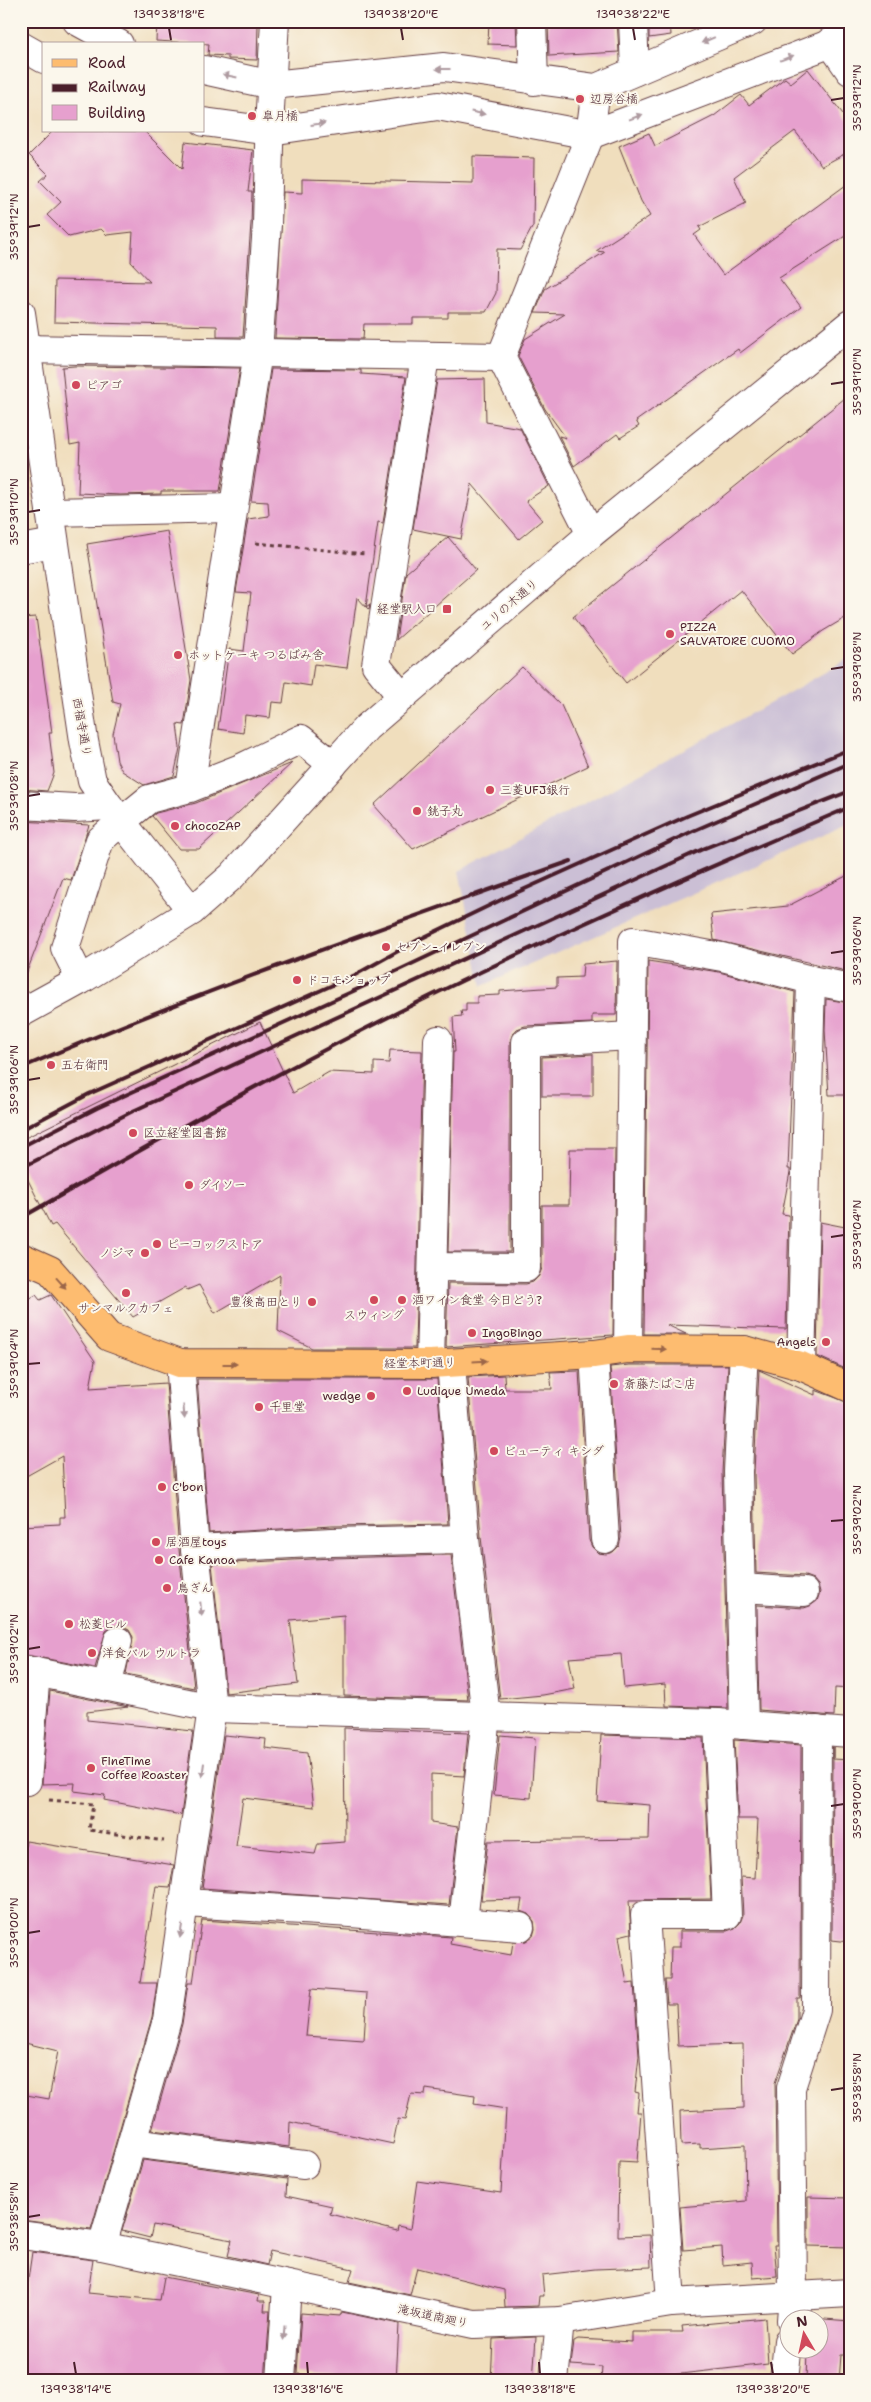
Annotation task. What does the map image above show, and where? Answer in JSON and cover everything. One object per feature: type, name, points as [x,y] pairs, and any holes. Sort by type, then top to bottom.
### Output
[{"type":"main road","name":"経堂本町通り","points":[[21,1257],[50,1270],[109,1337],[180,1364],[440,1363],[594,1354],[628,1349],[744,1350],[801,1366],[850,1388]]},
{"type":"street","points":[[77,21],[115,42]]},
{"type":"street","points":[[190,788],[258,352],[267,224],[276,21]]},
{"type":"street","points":[[532,21],[534,81]]},
{"type":"street","points":[[633,21],[635,71]]},
{"type":"street","points":[[205,70],[272,85],[444,67],[534,81],[596,88],[753,21]]},
{"type":"street","points":[[205,122],[270,131],[438,106],[590,135],[840,39],[850,71]]},
{"type":"street","points":[[21,46],[42,58]]},
{"type":"street","points":[[591,534],[502,357],[590,135],[596,88]]},
{"type":"street","name":"西福寺通り","points":[[21,313],[24,349],[84,741],[92,781],[192,911]]},
{"type":"street","name":"ユリの木通り","points":[[192,911],[232,876],[366,728],[591,534],[850,324]]},
{"type":"street","points":[[24,349],[502,357]]},
{"type":"street","points":[[402,697],[376,665],[425,357]]},
{"type":"street","points":[[50,512],[233,508]]},
{"type":"street","points":[[21,548],[54,543]]},
{"type":"street","points":[[21,805],[75,808],[115,813],[149,799],[190,788],[241,768],[301,740],[333,765]]},
{"type":"street","points":[[82,980],[66,948],[100,840],[115,813]]},
{"type":"street","points":[[21,1013],[82,980],[192,911]]},
{"type":"street","points":[[628,1349],[633,941],[722,957],[850,988]]},
{"type":"street","points":[[801,1366],[811,980]]},
{"type":"street","points":[[432,1267],[526,1268],[526,1042],[631,1036]]},
{"type":"street","points":[[438,1040],[432,1267],[440,1363],[465,1539],[486,1716],[463,1922]]},
{"type":"street","points":[[671,2303],[645,1915],[726,1915],[731,1724],[741,1588],[738,1472],[744,1350]]},
{"type":"street","points":[[594,1354],[605,1539]]},
{"type":"street","points":[[102,2246],[167,2020],[212,1708],[195,1549],[180,1364]]},
{"type":"street","points":[[195,1549],[332,1542],[465,1539]]},
{"type":"street","points":[[741,1588],[804,1592]]},
{"type":"street","points":[[107,1687],[118,1641]]},
{"type":"street","points":[[33,1790],[29,1670],[212,1708],[731,1724],[850,1733]]},
{"type":"street","points":[[792,2307],[791,2088],[816,2010],[817,1730]]},
{"type":"street","points":[[185,1903],[520,1927]]},
{"type":"street","points":[[132,2143],[304,2165]]},
{"type":"street","name":"滝坂道南廻り","points":[[21,2235],[102,2246],[474,2324],[560,2320],[671,2303],[792,2307],[850,2293]]},
{"type":"street","points":[[281,2381],[287,2285]]},
{"type":"street","points":[[554,2381],[560,2320]]},
{"type":"street","points":[[784,2381],[786,2360]]},
{"type":"path","points":[[228,540],[392,557]]},
{"type":"path","points":[[33,1790],[93,1804],[89,1830],[192,1845]]},
{"type":"shaded area","points":[[850,658],[850,824],[482,986],[459,871],[778,699]]},
{"type":"building","points":[[157,21],[229,21],[229,23],[258,24],[257,60],[228,59],[228,56],[208,55],[209,44],[205,44],[205,42],[156,41]]},
{"type":"building","points":[[489,21],[516,21],[517,45],[488,44]]},
{"type":"building","points":[[548,21],[617,21],[619,52],[549,56]]},
{"type":"building","points":[[649,21],[670,21],[671,35],[649,38]]},
{"type":"building","points":[[808,69],[850,123],[850,151],[822,166],[795,131],[734,177],[746,203],[699,227],[701,230],[694,235],[723,275],[850,182],[850,233],[779,278],[801,307],[740,353],[738,349],[636,421],[639,426],[620,438],[617,434],[574,466],[559,436],[566,438],[545,409],[518,356],[525,339],[565,314],[535,313],[545,289],[605,252],[596,251],[650,216],[641,201],[619,146],[649,133],[655,146],[714,116],[741,95],[749,105],[785,78],[791,83]]},
{"type":"building","points":[[52,132],[145,132],[182,169],[185,142],[253,150],[248,192],[252,192],[251,223],[243,337],[217,337],[217,326],[54,322],[55,280],[150,282],[131,262],[133,232],[107,235],[101,229],[69,237],[47,215],[61,202],[40,181],[48,174],[29,155]]},
{"type":"building","points":[[473,156],[534,158],[533,226],[520,250],[497,249],[496,293],[486,312],[448,312],[448,318],[413,318],[413,324],[364,324],[363,339],[275,338],[283,192],[302,193],[302,179],[473,183]]},
{"type":"building","points":[[62,367],[240,368],[220,491],[161,491],[161,494],[120,495],[78,493],[80,443],[70,445]]},
{"type":"building","points":[[271,369],[361,370],[361,374],[406,377],[383,523],[378,522],[366,607],[357,597],[347,668],[314,664],[311,686],[286,682],[283,703],[272,702],[270,718],[245,715],[243,733],[218,729],[229,649],[244,651],[251,593],[236,592],[248,519],[269,516],[268,502],[251,501]]},
{"type":"building","points":[[485,379],[486,422],[520,428],[549,486],[526,501],[542,520],[519,539],[472,484],[461,539],[413,529],[437,380]]},
{"type":"building","points":[[850,394],[850,615],[823,631],[792,654],[741,590],[626,683],[573,617]]},
{"type":"building","points":[[167,531],[191,680],[184,725],[177,724],[180,748],[174,776],[144,785],[122,771],[117,761],[113,734],[120,704],[113,702],[87,544]]},
{"type":"building","points":[[448,537],[476,570],[396,640],[406,573]]},
{"type":"building","points":[[36,617],[52,733],[49,733],[54,773],[47,791],[21,789],[21,618]]},
{"type":"building","points":[[522,667],[561,705],[588,766],[413,849],[374,805]]},
{"type":"building","points":[[292,763],[199,849],[179,849],[152,816],[156,813],[196,803]]},
{"type":"building","points":[[21,821],[89,825],[71,880],[63,878],[23,982],[21,981]]},
{"type":"building","points":[[850,874],[850,972],[714,940],[711,914],[788,906]]},
{"type":"building","points":[[617,961],[616,1015],[592,1015],[592,1023],[525,1026],[517,1029],[512,1035],[510,1042],[510,1252],[448,1252],[453,1052],[455,1052],[453,1017],[462,1016],[461,1011],[466,1011],[466,1003],[477,1003],[477,996],[500,995],[500,991],[557,987],[557,978],[582,977],[583,964]]},
{"type":"building","points":[[648,961],[719,972],[795,992],[788,1169],[790,1169],[790,1172],[782,1214],[789,1215],[786,1329],[667,1325],[686,1334],[644,1334]]},
{"type":"building","points":[[826,999],[850,1003],[850,1095],[829,1095],[825,1030]]},
{"type":"building","points":[[260,1022],[293,1093],[329,1072],[374,1074],[374,1062],[389,1063],[390,1050],[422,1051],[415,1348],[312,1348],[278,1331],[280,1275],[215,1313],[199,1285],[187,1290],[186,1287],[133,1317],[55,1224],[51,1226],[21,1166],[21,1140]]},
{"type":"building","points":[[593,1054],[593,1096],[542,1096],[542,1057]]},
{"type":"building","points":[[570,1149],[615,1149],[613,1335],[446,1347],[448,1283],[526,1284],[533,1282],[539,1276],[542,1268],[542,1205],[569,1205]]},
{"type":"building","points":[[820,1222],[850,1228],[850,1371],[817,1356]]},
{"type":"building","points":[[36,1295],[40,1300],[51,1295],[95,1361],[90,1388],[166,1383],[179,1550],[194,1688],[126,1674],[133,1637],[129,1630],[121,1626],[113,1626],[106,1631],[95,1668],[21,1654],[21,1526],[60,1524],[60,1517],[65,1517],[62,1456],[21,1479],[21,1303]]},
{"type":"building","points":[[629,1365],[728,1365],[722,1472],[728,1708],[666,1706],[665,1684],[624,1688],[621,1654],[569,1658],[575,1689],[543,1695],[500,1699],[481,1537],[468,1377],[504,1375],[505,1389],[552,1389],[550,1372],[579,1371],[589,1540],[592,1547],[598,1553],[606,1554],[613,1552],[619,1546],[621,1538],[610,1367]]},
{"type":"building","points":[[759,1370],[815,1395],[815,1390],[850,1403],[850,1689],[835,1688],[834,1716],[759,1710],[757,1605],[804,1608],[817,1601],[820,1592],[818,1585],[813,1579],[805,1576],[756,1573],[754,1472]]},
{"type":"building","points":[[197,1379],[437,1379],[448,1524],[332,1526],[209,1533]]},
{"type":"building","points":[[451,1555],[468,1700],[344,1696],[344,1615],[290,1620],[298,1684],[226,1693],[212,1564]]},
{"type":"building","points":[[50,1691],[128,1707],[87,1712],[87,1720],[193,1731],[181,1815],[104,1800],[105,1795],[74,1791],[75,1783],[42,1784]]},
{"type":"building","points":[[344,1728],[468,1733],[464,1776],[431,1774],[431,1823],[458,1827],[449,1905],[202,1888],[224,1735],[266,1739],[265,1748],[307,1753],[314,1807],[243,1798],[236,1846],[315,1854],[318,1844],[345,1842]]},
{"type":"building","points":[[500,1735],[535,1738],[531,1798],[494,1795]]},
{"type":"building","points":[[601,1735],[703,1738],[711,1899],[629,1900],[631,1933],[619,1936],[627,1984],[634,1983],[639,2056],[635,2092],[639,2093],[637,2112],[641,2112],[637,2162],[619,2161],[618,2236],[650,2235],[651,2267],[595,2269],[542,2275],[544,2296],[539,2296],[538,2306],[505,2307],[504,2290],[417,2268],[410,2295],[349,2282],[353,2269],[270,2251],[267,2265],[228,2256],[232,2240],[153,2225],[150,2238],[122,2231],[143,2160],[287,2179],[286,2196],[332,2206],[330,2214],[397,2231],[398,2226],[410,2229],[417,2181],[501,2193],[506,2109],[474,2104],[475,2096],[426,2089],[425,2095],[411,2094],[405,2120],[398,2119],[393,2144],[290,2122],[289,2147],[152,2130],[182,2024],[188,1983],[193,1983],[202,1920],[451,1937],[450,1944],[511,1955],[513,1942],[526,1941],[533,1936],[535,1929],[534,1921],[528,1914],[520,1911],[522,1899],[481,1900],[488,1841],[649,1839],[650,1805],[597,1801]],"holes":[[[311,1989],[367,1993],[364,2040],[306,2036]]]},
{"type":"building","points":[[734,1740],[801,1745],[800,1998],[797,1998],[797,2019],[775,2083],[777,2245],[774,2245],[777,2276],[753,2278],[752,2262],[723,2265],[722,2247],[683,2250],[680,2207],[746,2201],[745,2145],[700,2148],[700,2144],[681,2145],[680,2111],[744,2108],[743,2044],[678,2046],[676,2004],[667,2004],[665,1980],[670,1980],[671,1947],[680,1947],[680,1931],[727,1931],[735,1928],[740,1923],[743,1915],[741,1877],[755,1878],[758,1819],[738,1819]]},
{"type":"building","points":[[833,1747],[833,1759],[850,1760],[850,1942],[832,1940]]},
{"type":"building","points":[[26,1841],[174,1865],[170,1887],[156,1886],[140,1983],[157,1983],[152,2017],[91,2229],[21,2220],[21,2094],[49,2099],[58,2051],[21,2042],[21,1871]]},
{"type":"building","points":[[808,2197],[850,2198],[850,2247],[808,2246]]},
{"type":"building","points":[[32,2252],[93,2260],[88,2293],[160,2300],[164,2277],[259,2295],[258,2301],[265,2301],[264,2311],[270,2311],[265,2381],[21,2381],[21,2328]]},
{"type":"building","points":[[342,2312],[399,2324],[396,2381],[352,2381],[352,2378],[297,2374],[301,2313],[340,2316]]},
{"type":"building","points":[[765,2318],[768,2364],[663,2376],[663,2381],[601,2381],[602,2367],[571,2365],[574,2341],[578,2339],[632,2342],[632,2332],[683,2332],[682,2326]]},
{"type":"building","points":[[828,2319],[850,2321],[850,2355],[841,2355],[839,2381],[806,2381],[807,2360],[828,2360]]},
{"type":"building","points":[[536,2337],[533,2381],[491,2381],[493,2339]]},
{"type":"railway","points":[[21,1130],[89,1094],[355,975],[418,940],[507,897],[687,816],[850,749]]},
{"type":"railway","points":[[21,1147],[97,1108],[382,978],[693,831],[850,763]]},
{"type":"railway","points":[[21,1168],[133,1111],[705,848],[850,791]]},
{"type":"railway","points":[[21,1218],[253,1088],[370,1026],[534,947],[850,807]]},
{"type":"railway","points":[[21,1068],[225,986],[571,861]]},
{"type":"place","name":"辺房谷橋","points":[[580,99]]},
{"type":"place","name":"皐月橋","points":[[252,116]]},
{"type":"place","name":"ピアゴ","points":[[76,385]]},
{"type":"place","name":"経堂駅入口","points":[[447,609]]},
{"type":"place","name":"PIZZA SALVATORE CUOMO","points":[[670,634]]},
{"type":"place","name":"ホットケーキ つるばみ舍","points":[[178,655]]},
{"type":"place","name":"三菱UFJ銀行","points":[[490,790]]},
{"type":"place","name":"銚子丸","points":[[417,811]]},
{"type":"place","name":"chocoZAP","points":[[175,826]]},
{"type":"place","name":"セブン-イレブン","points":[[386,947]]},
{"type":"place","name":"ドコモショップ","points":[[297,980]]},
{"type":"place","name":"五右衛門","points":[[51,1065]]},
{"type":"place","name":"区立経堂図書館","points":[[133,1133]]},
{"type":"place","name":"ダイソー","points":[[189,1185]]},
{"type":"place","name":"ピーコックストア","points":[[157,1244]]},
{"type":"place","name":"ノジマ","points":[[145,1253]]},
{"type":"place","name":"サンマルクカフェ","points":[[126,1293]]},
{"type":"place","name":"スウィング","points":[[374,1300]]},
{"type":"place","name":"酒ワイン食堂 今日どう?","points":[[402,1300]]},
{"type":"place","name":"豊後高田とり","points":[[312,1302]]},
{"type":"place","name":"IngoBingo","points":[[472,1333]]},
{"type":"place","name":"Angels","points":[[826,1342]]},
{"type":"place","name":"斎藤たばこ店","points":[[614,1384]]},
{"type":"place","name":"Ludique Umeda","points":[[407,1391]]},
{"type":"place","name":"wedge","points":[[371,1396]]},
{"type":"place","name":"千里堂","points":[[259,1407]]},
{"type":"place","name":"ビューティ キシダ","points":[[494,1451]]},
{"type":"place","name":"C'bon","points":[[162,1487]]},
{"type":"place","name":"居酒屋toys","points":[[156,1542]]},
{"type":"place","name":"Cafe Kanoa","points":[[159,1560]]},
{"type":"place","name":"鳥ぎん","points":[[167,1588]]},
{"type":"place","name":"松菱ビル","points":[[69,1624]]},
{"type":"place","name":"洋食バル ウルトラ","points":[[92,1653]]},
{"type":"place","name":"FineTime Coffee Roaster","points":[[91,1768]]}]
